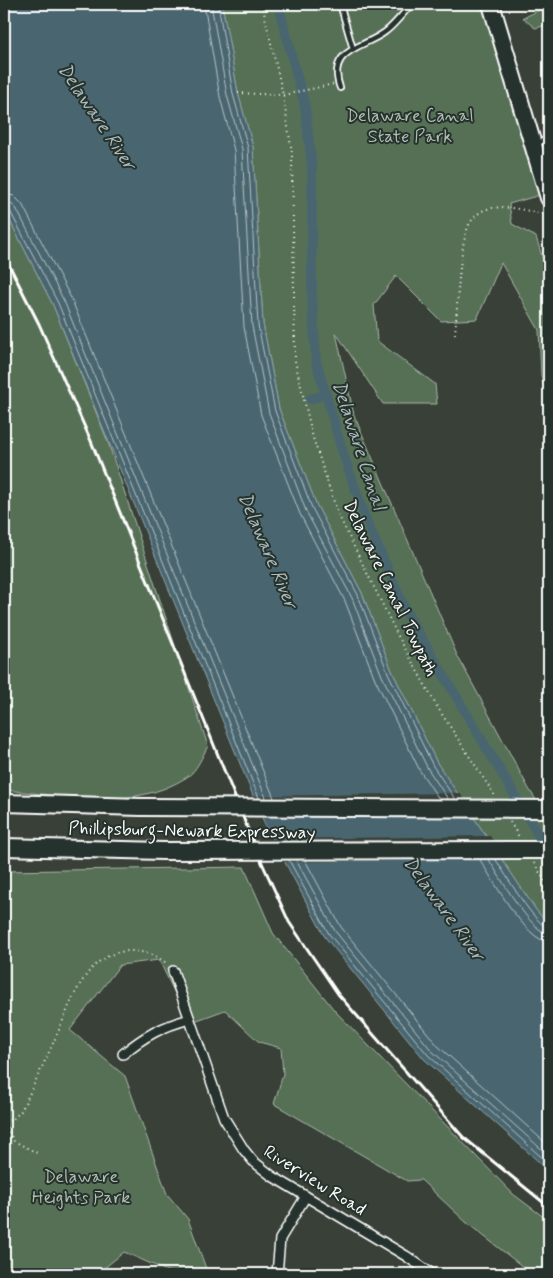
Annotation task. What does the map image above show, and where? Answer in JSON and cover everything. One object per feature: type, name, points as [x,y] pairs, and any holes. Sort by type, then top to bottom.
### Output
[{"type":"highway","points":[[491,4],[533,144],[546,177],[549,198]]},
{"type":"highway","name":"Phillipsburg-Newark Expressway","points":[[4,803],[141,807],[549,809]]},
{"type":"highway","name":"Phillipsburg-Newark Expressway","points":[[4,847],[162,851],[379,852],[549,850]]},
{"type":"street","name":"Riverview Road","points":[[173,971],[220,1109],[231,1132],[248,1156],[262,1169],[406,1256],[432,1274]]},
{"type":"street","points":[[122,1054],[149,1034],[170,1024],[190,1019]]},
{"type":"street","points":[[277,1274],[280,1239],[306,1196]]},
{"type":"lane","points":[[340,4],[353,49]]},
{"type":"lane","points":[[339,86],[337,72],[339,63],[346,54],[384,32],[413,4]]},
{"type":"lane","points":[[533,144],[549,139]]},
{"type":"path","name":"Delaware Canal Towpath","points":[[262,4],[283,95],[292,153],[295,360],[313,438],[338,514],[397,634],[436,705],[496,797]]},
{"type":"path","points":[[238,92],[283,95],[323,87],[339,86]]},
{"type":"path","points":[[455,334],[464,244],[467,228],[476,215],[485,210],[499,208],[549,215]]},
{"type":"path","points":[[510,822],[520,838]]},
{"type":"path","points":[[530,855],[549,888]]},
{"type":"path","points":[[37,1153],[14,1142],[4,1122],[12,1120],[21,1111],[74,995],[100,959],[118,953],[142,952],[152,954],[165,962],[173,971]]},
{"type":"green space","name":"Delaware Canal State Park","points":[[222,4],[483,4],[540,195],[509,204],[512,224],[536,237],[549,278],[549,406],[541,375],[539,330],[501,263],[477,319],[441,321],[396,276],[374,305],[377,341],[435,384],[437,404],[383,404],[336,333],[354,415],[457,655],[529,789],[549,820],[549,925],[536,910],[437,763],[392,671],[362,593],[317,506],[279,409],[263,324],[253,147],[238,93]]},
{"type":"green space","points":[[549,5],[549,25],[535,28],[523,18]]},
{"type":"green space","points":[[4,209],[53,305],[108,442],[208,746],[190,775],[166,788],[144,794],[121,798],[98,798],[4,790]]},
{"type":"green space","name":"Delaware Heights Park","points":[[244,867],[273,933],[335,1011],[513,1194],[549,1221],[549,1274],[532,1274],[467,1223],[421,1180],[407,1181],[274,1104],[283,1074],[281,1048],[259,1042],[225,1010],[189,1023],[159,960],[120,965],[70,1030],[125,1076],[167,1194],[188,1219],[208,1274],[174,1274],[124,1252],[97,1274],[4,1274],[4,871]]},
{"type":"water","name":"Delaware River","points":[[4,4],[222,4],[238,93],[253,147],[263,324],[279,409],[317,506],[362,593],[392,671],[437,763],[536,910],[549,925],[549,1171],[424,1059],[325,937],[265,825],[53,305],[4,209]]},
{"type":"pier","points":[[460,793],[475,815],[259,818],[250,796]]},
{"type":"pier","points":[[490,836],[505,859],[281,862],[269,839]]},
{"type":"waterway","name":"Delaware Canal","points":[[278,4],[305,106],[312,167],[312,293],[316,361],[343,453],[366,520],[408,615],[549,853]]},
{"type":"waterway","points":[[310,399],[324,395]]},
{"type":"railway","points":[[4,255],[39,324],[91,441],[258,854],[289,922],[338,994],[463,1137],[549,1207]]}]
